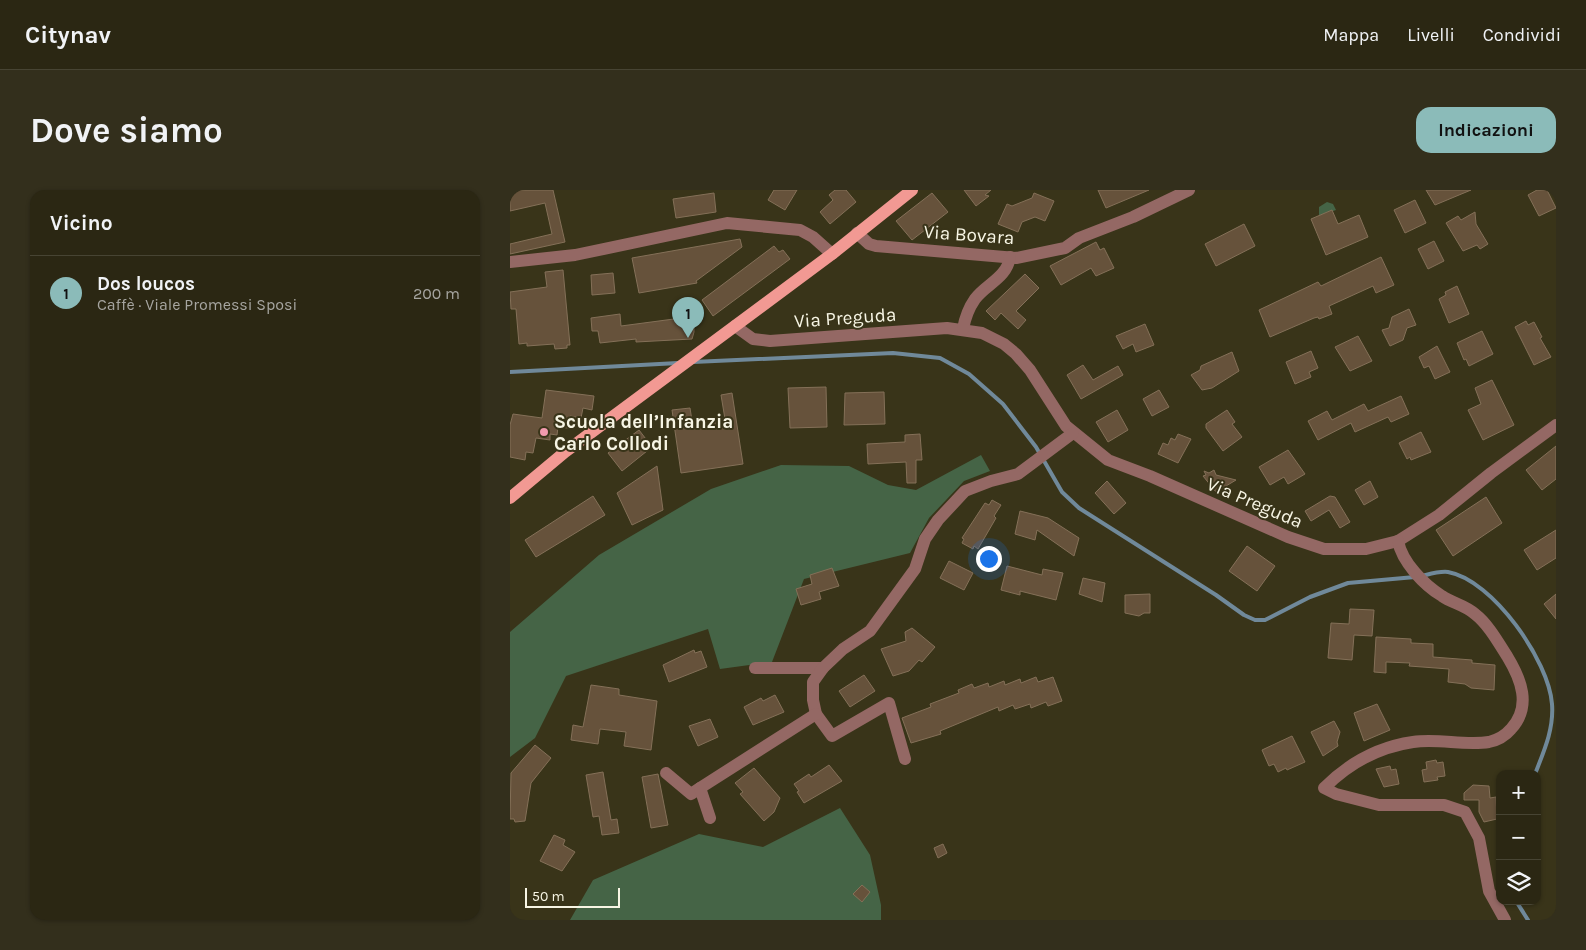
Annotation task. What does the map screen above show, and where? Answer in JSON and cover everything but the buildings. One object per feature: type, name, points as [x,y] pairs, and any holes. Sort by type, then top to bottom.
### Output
[{"type":"main road","points":[[510,498],[565,452],[832,254],[912,190]]},
{"type":"street","name":"Via Bovara","points":[[857,233],[869,244],[876,246],[1003,255],[1010,258],[1065,248],[1079,238],[1133,217],[1189,190]]},
{"type":"street","points":[[510,262],[575,255],[727,222],[800,230],[814,237],[832,254]]},
{"type":"street","points":[[963,329],[966,314],[975,299],[1006,272],[1010,258]]},
{"type":"street","name":"Via Preguda","points":[[735,326],[753,339],[770,341],[947,328],[963,329],[991,336],[1012,350],[1030,370],[1058,416],[1073,433],[1108,460],[1324,549],[1366,549],[1398,541],[1439,515],[1491,473],[1556,425]]},
{"type":"street","points":[[906,759],[889,703],[832,736],[816,714],[813,700],[813,682],[822,668],[843,649],[870,631],[915,569],[925,539],[938,520],[965,491],[991,481],[1018,474],[1073,433]]},
{"type":"street","points":[[1398,541],[1412,568],[1426,584],[1443,597],[1476,614],[1494,636],[1514,669],[1522,688],[1524,699],[1520,717],[1508,732],[1497,740],[1488,742],[1428,740],[1394,746],[1373,753],[1348,768],[1324,788],[1336,794],[1378,805],[1444,805],[1466,812],[1479,838],[1489,891],[1505,920]]},
{"type":"street","points":[[754,668],[822,668]]},
{"type":"street","points":[[666,773],[691,794],[816,714]]},
{"type":"street","points":[[700,788],[710,818]]},
{"type":"green space","points":[[1327,202],[1333,204],[1336,210],[1319,216],[1319,207]]},
{"type":"green space","points":[[981,455],[990,471],[964,481],[929,518],[910,553],[804,579],[772,662],[720,669],[708,629],[566,676],[535,738],[510,757],[510,632],[599,555],[711,489],[781,465],[849,466],[888,485],[916,490]]},
{"type":"green space","points":[[840,808],[870,855],[881,905],[881,920],[570,920],[593,880],[699,834],[763,847]]},
{"type":"waterway","points":[[693,362],[893,353],[940,358],[969,374],[1003,404],[1036,447],[1062,492],[1079,508],[1216,595],[1244,615],[1255,620],[1265,620],[1310,597],[1348,583],[1415,577]]},
{"type":"waterway","points":[[510,372],[678,363]]},
{"type":"waterway","points":[[1422,576],[1448,572],[1465,578],[1483,590],[1500,606],[1530,645],[1549,686],[1552,704],[1550,731],[1537,770]]},
{"type":"waterway","points":[[1519,905],[1528,920]]},
{"type":"place","name":"Dos loucos","points":[[688,338]]},
{"type":"place","name":"Scuola dell’Infanzia Carlo Collodi","points":[[544,432]]}]
